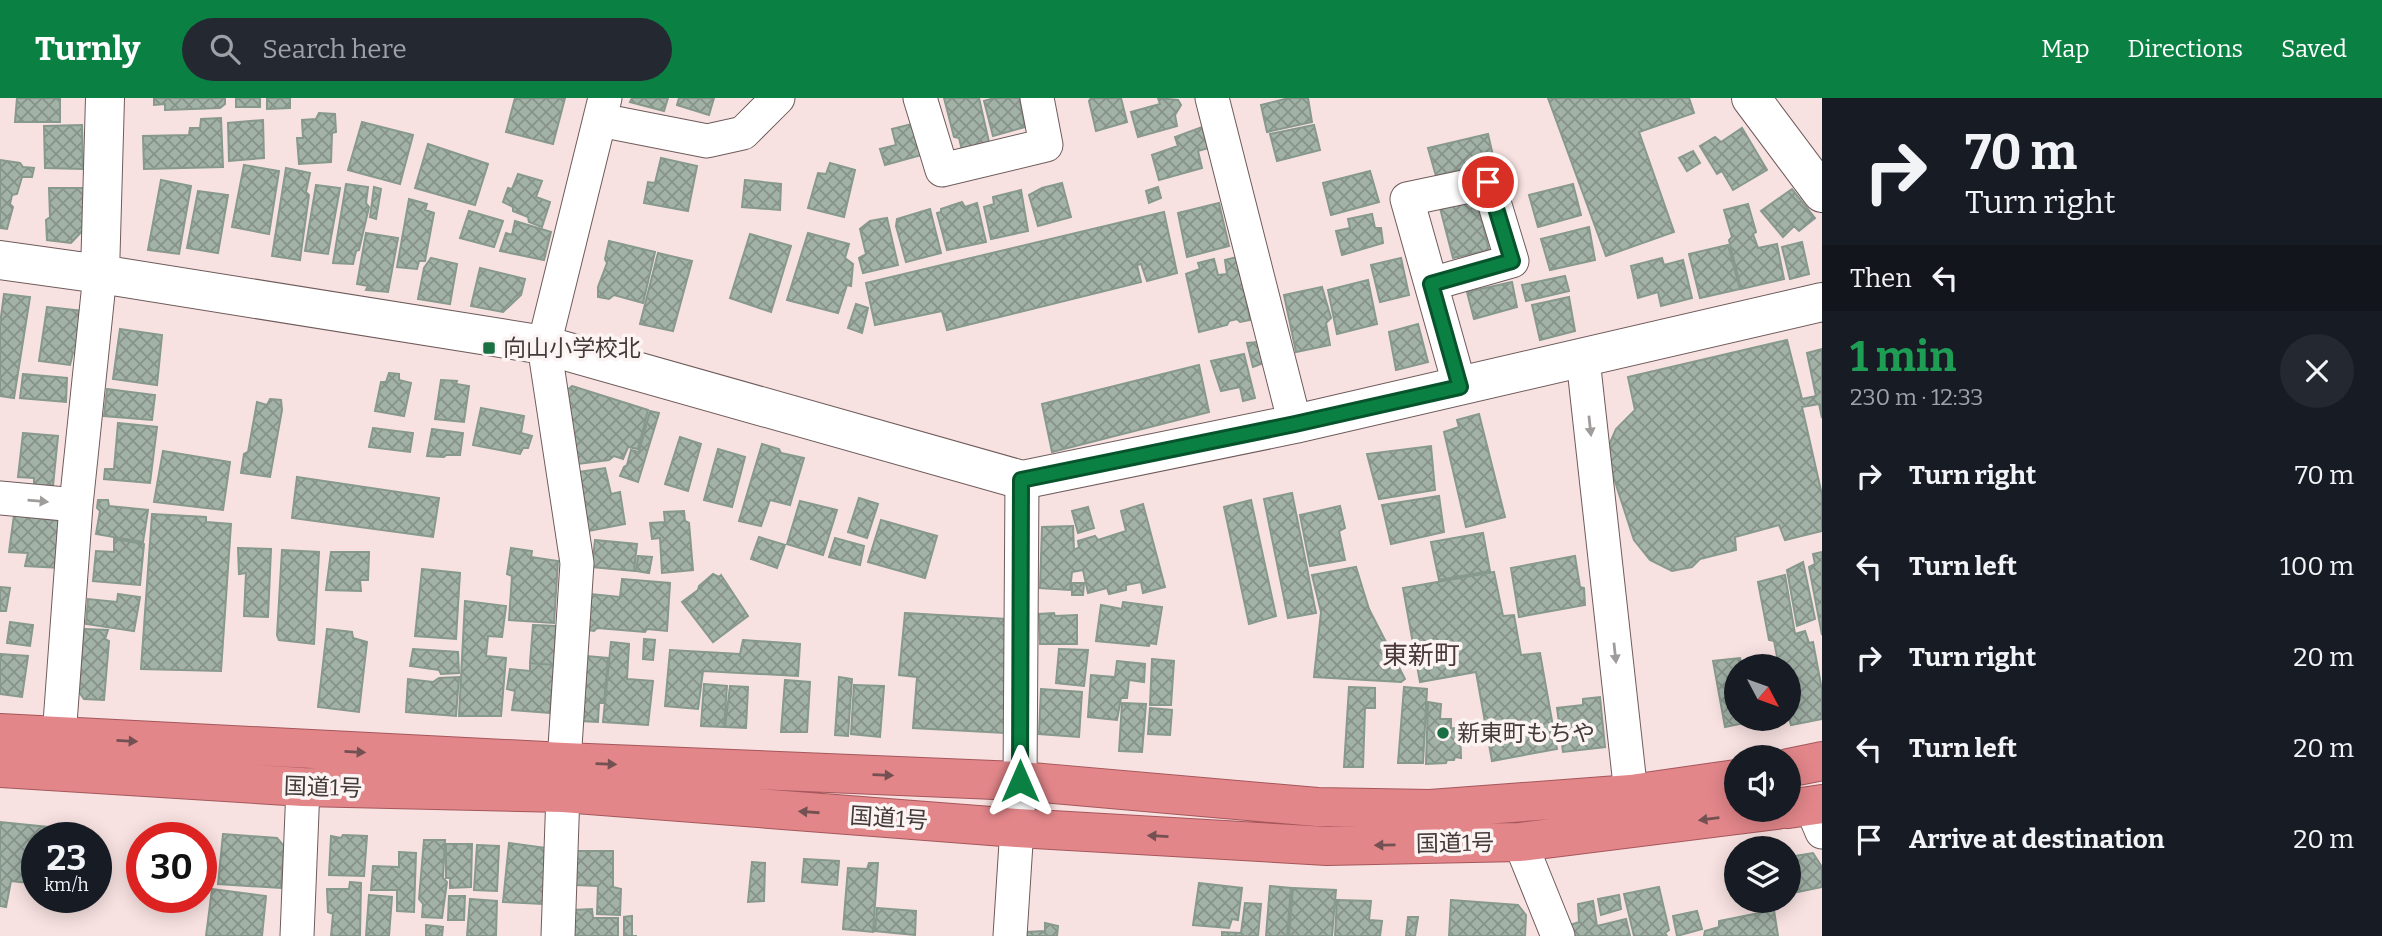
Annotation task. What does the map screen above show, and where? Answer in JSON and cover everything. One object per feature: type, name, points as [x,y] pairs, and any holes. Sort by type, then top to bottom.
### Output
[{"type":"highway","name":"国道1号","points":[[0,733],[564,777],[1017,828],[1327,846],[1520,842],[1804,812]]},
{"type":"highway","points":[[1801,765],[1822,761]]},
{"type":"highway","name":"国道1号","points":[[0,768],[303,787],[564,777],[1020,781],[1317,807],[1430,809],[1631,794],[1724,781]]},
{"type":"street","points":[[59,737],[76,505],[100,274],[105,98]]},
{"type":"street","points":[[558,936],[577,563],[544,345],[602,109],[707,141],[743,133],[778,98]]},
{"type":"street","points":[[920,98],[942,170],[1046,145],[1037,98]]},
{"type":"street","points":[[1212,98],[1295,424]]},
{"type":"street","points":[[1751,98],[1822,193]]},
{"type":"street","points":[[0,260],[544,345],[1021,480],[1295,424],[1822,302]]},
{"type":"street","points":[[1431,284],[1460,387]]},
{"type":"street","points":[[1583,359],[1631,794]]},
{"type":"street","points":[[1010,936],[1020,781],[1021,480]]},
{"type":"street","points":[[0,498],[76,505]]},
{"type":"street","points":[[297,936],[303,787]]},
{"type":"street","points":[[1520,842],[1559,936]]},
{"type":"building","points":[[17,98],[60,98],[60,122],[15,122]]},
{"type":"building","points":[[154,98],[225,98],[225,104],[220,108],[165,110],[165,104],[154,105]]},
{"type":"building","points":[[236,98],[260,98],[260,107],[236,107]]},
{"type":"building","points":[[267,98],[290,98],[290,108],[267,109]]},
{"type":"building","points":[[515,98],[565,98],[553,144],[506,132]]},
{"type":"building","points":[[632,98],[668,98],[664,111],[630,102]]},
{"type":"building","points":[[679,98],[714,98],[709,115],[677,105]]},
{"type":"building","points":[[944,98],[979,98],[989,142],[962,150],[959,138],[954,137]]},
{"type":"building","points":[[994,98],[1019,98],[1025,127],[993,136],[984,101]]},
{"type":"building","points":[[1091,98],[1121,98],[1127,122],[1096,131],[1089,101]]},
{"type":"building","points":[[1158,98],[1178,100],[1181,105],[1175,115],[1177,126],[1138,137],[1131,112],[1160,104]]},
{"type":"building","points":[[1289,98],[1308,98],[1312,122],[1267,132],[1261,105]]},
{"type":"building","points":[[1548,98],[1689,98],[1694,113],[1639,132],[1674,232],[1606,256]]},
{"type":"building","points":[[319,113],[335,114],[336,132],[332,133],[331,162],[299,164],[297,138],[303,138],[302,120],[316,119]]},
{"type":"building","points":[[221,118],[223,167],[144,169],[143,136],[189,135],[190,128],[200,128],[201,119]]},
{"type":"building","points":[[263,120],[264,158],[229,161],[228,123]]},
{"type":"building","points":[[362,122],[413,135],[400,184],[348,170]]},
{"type":"building","points":[[920,122],[925,154],[885,165],[880,149],[896,145],[892,129]]},
{"type":"building","points":[[82,125],[83,169],[45,168],[44,126]]},
{"type":"building","points":[[1314,125],[1320,150],[1277,161],[1270,134]]},
{"type":"building","points":[[1202,127],[1208,148],[1198,151],[1202,168],[1159,180],[1152,155],[1178,146],[1175,137]]},
{"type":"building","points":[[1742,128],[1767,170],[1733,190],[1722,171],[1717,174],[1700,146],[1715,137],[1721,142]]},
{"type":"building","points":[[1488,134],[1494,160],[1436,176],[1428,148]]},
{"type":"building","points":[[428,144],[488,164],[475,205],[415,188]]},
{"type":"building","points":[[1693,151],[1700,163],[1687,171],[1679,158]]},
{"type":"building","points":[[661,158],[697,166],[688,211],[644,203],[648,182],[655,183]]},
{"type":"building","points":[[0,160],[34,168],[32,177],[22,177],[17,194],[12,195],[10,204],[13,207],[7,229],[0,228]]},
{"type":"building","points":[[830,163],[855,170],[844,217],[808,208],[818,173],[826,174]]},
{"type":"building","points":[[244,165],[279,171],[269,234],[232,227]]},
{"type":"building","points":[[286,168],[310,173],[300,260],[272,256]]},
{"type":"building","points":[[1370,171],[1379,202],[1331,215],[1323,183]]},
{"type":"building","points":[[518,174],[542,181],[536,197],[550,202],[542,227],[529,222],[528,217],[513,211],[513,207],[503,202],[508,188],[512,189]]},
{"type":"building","points":[[161,180],[191,186],[179,254],[148,250]]},
{"type":"building","points":[[745,180],[781,184],[780,210],[742,207]]},
{"type":"building","points":[[1062,183],[1071,217],[1038,226],[1029,195],[1042,188]]},
{"type":"building","points":[[346,184],[368,187],[366,203],[369,207],[353,264],[333,263]]},
{"type":"building","points":[[1573,184],[1581,215],[1538,227],[1529,195]]},
{"type":"building","points":[[316,185],[340,188],[328,254],[305,251]]},
{"type":"building","points":[[374,187],[381,189],[376,219],[370,217]]},
{"type":"building","points":[[1158,187],[1161,198],[1149,203],[1146,191]]},
{"type":"building","points":[[49,188],[84,188],[85,228],[71,243],[47,240],[46,220],[50,217]]},
{"type":"building","points":[[1792,189],[1815,218],[1799,231],[1794,226],[1783,237],[1761,211]]},
{"type":"building","points":[[1021,190],[1028,231],[991,239],[984,207],[994,204],[993,197]]},
{"type":"building","points":[[198,191],[228,195],[218,253],[187,248]]},
{"type":"building","points":[[1476,198],[1489,250],[1453,258],[1440,208]]},
{"type":"building","points":[[409,199],[427,204],[425,210],[434,213],[425,261],[419,261],[417,269],[397,267]]},
{"type":"building","points":[[962,202],[965,207],[977,203],[986,242],[947,250],[937,213]]},
{"type":"building","points":[[1219,203],[1229,246],[1187,257],[1178,213]]},
{"type":"building","points":[[1748,204],[1758,248],[1777,244],[1784,279],[1741,289],[1729,240],[1732,237],[1724,210]]},
{"type":"building","points":[[930,209],[941,253],[906,262],[896,226],[897,219]]},
{"type":"building","points":[[469,211],[503,221],[494,247],[460,238]]},
{"type":"building","points":[[1164,212],[1177,273],[1147,281],[1141,264],[1137,265],[1141,282],[947,330],[942,311],[875,325],[866,283]]},
{"type":"building","points":[[1372,214],[1375,228],[1381,228],[1383,243],[1342,255],[1336,231],[1350,228],[1348,219]]},
{"type":"building","points":[[887,218],[898,265],[863,273],[859,258],[866,254],[860,229],[870,221]]},
{"type":"building","points":[[515,221],[551,232],[544,260],[500,251],[506,233],[512,235]]},
{"type":"building","points":[[1589,227],[1595,260],[1550,270],[1541,239]]},
{"type":"building","points":[[366,233],[398,238],[388,292],[366,290],[368,286],[357,284]]},
{"type":"building","points":[[808,233],[849,244],[845,258],[853,264],[851,286],[847,285],[838,313],[787,300]]},
{"type":"building","points":[[750,234],[791,246],[771,312],[730,298]]},
{"type":"building","points":[[609,241],[655,252],[643,303],[614,295],[609,299],[598,297],[598,287],[607,263],[605,259]]},
{"type":"building","points":[[1802,242],[1809,274],[1790,279],[1782,247]]},
{"type":"building","points":[[1728,245],[1740,289],[1700,298],[1689,254]]},
{"type":"building","points":[[658,253],[692,261],[673,331],[640,324]]},
{"type":"building","points":[[1237,257],[1250,320],[1240,322],[1237,319],[1229,321],[1227,325],[1199,332],[1186,274],[1200,269],[1198,263],[1214,259],[1218,275],[1227,274],[1225,260]]},
{"type":"building","points":[[431,258],[457,264],[450,304],[418,299],[424,268]]},
{"type":"building","points":[[1401,258],[1409,295],[1380,302],[1371,265]]},
{"type":"building","points":[[1662,258],[1664,265],[1683,260],[1692,298],[1661,306],[1658,292],[1638,298],[1631,266]]},
{"type":"building","points":[[480,268],[525,279],[521,295],[503,312],[471,306]]},
{"type":"building","points":[[1565,276],[1569,291],[1526,301],[1522,285]]},
{"type":"building","points":[[1368,280],[1377,324],[1337,334],[1328,290]]},
{"type":"building","points":[[1512,282],[1517,307],[1474,319],[1467,292]]},
{"type":"building","points":[[1322,287],[1331,318],[1326,323],[1330,345],[1296,352],[1284,295]]},
{"type":"building","points":[[4,294],[30,297],[14,398],[0,396],[0,324]]},
{"type":"building","points":[[1569,297],[1575,331],[1540,340],[1532,305]]},
{"type":"building","points":[[856,304],[868,308],[862,333],[848,328]]},
{"type":"building","points":[[47,307],[83,311],[81,354],[73,353],[70,365],[39,361]]},
{"type":"building","points":[[1418,324],[1428,362],[1396,370],[1389,332]]},
{"type":"building","points":[[120,329],[162,335],[157,385],[113,379]]},
{"type":"building","points":[[1787,340],[1802,399],[1816,396],[1807,353],[1822,349],[1822,418],[1819,404],[1802,407],[1822,495],[1822,531],[1785,540],[1779,525],[1735,537],[1736,550],[1700,559],[1692,567],[1672,571],[1650,560],[1634,540],[1609,463],[1609,445],[1616,429],[1635,410],[1628,377]]},
{"type":"building","points":[[1258,342],[1264,363],[1253,367],[1247,343]]},
{"type":"building","points":[[1244,354],[1255,398],[1243,401],[1240,387],[1221,391],[1211,361]]},
{"type":"building","points":[[1199,365],[1209,412],[1052,452],[1042,404]]},
{"type":"building","points":[[389,373],[399,374],[399,380],[411,383],[404,416],[375,411],[381,382],[386,382]]},
{"type":"building","points":[[23,374],[67,378],[66,402],[20,398]]},
{"type":"building","points":[[441,380],[457,381],[456,384],[469,386],[464,422],[435,419]]},
{"type":"building","points":[[572,386],[648,410],[638,449],[628,447],[623,459],[614,456],[609,460],[578,464],[565,392]]},
{"type":"building","points":[[107,389],[155,395],[152,420],[104,416]]},
{"type":"building","points":[[270,399],[281,400],[282,410],[270,477],[241,473],[244,454],[248,452],[257,402],[267,405]]},
{"type":"building","points":[[481,408],[524,416],[521,433],[532,436],[528,448],[523,448],[520,454],[473,445]]},
{"type":"building","points":[[650,411],[659,413],[638,482],[620,476],[627,465],[631,450],[639,452]]},
{"type":"building","points":[[1479,414],[1505,517],[1466,527],[1444,432],[1459,427],[1457,420]]},
{"type":"building","points":[[118,423],[157,427],[150,483],[104,479],[105,469],[114,469]]},
{"type":"building","points":[[373,428],[413,433],[410,452],[369,447]]},
{"type":"building","points":[[432,429],[463,433],[460,455],[427,456]]},
{"type":"building","points":[[23,433],[58,436],[53,486],[34,485],[34,478],[18,477]]},
{"type":"building","points":[[680,437],[701,444],[688,491],[665,484]]},
{"type":"building","points":[[762,444],[779,449],[781,453],[804,458],[790,505],[770,500],[761,526],[739,521]]},
{"type":"building","points":[[1431,446],[1435,490],[1379,499],[1367,454]]},
{"type":"building","points":[[718,449],[745,457],[732,507],[704,500]]},
{"type":"building","points":[[163,451],[230,462],[223,510],[154,502]]},
{"type":"building","points":[[605,468],[611,494],[620,492],[625,524],[588,531],[578,472]]},
{"type":"building","points":[[297,477],[439,498],[433,537],[292,518]]},
{"type":"building","points":[[1292,493],[1316,613],[1288,618],[1264,499]]},
{"type":"building","points":[[1439,496],[1444,532],[1391,544],[1382,505]]},
{"type":"building","points":[[859,498],[878,504],[867,538],[848,532]]},
{"type":"building","points":[[98,500],[108,500],[109,506],[148,510],[143,542],[96,534],[100,511],[97,508]]},
{"type":"building","points":[[1251,500],[1276,616],[1249,624],[1224,507]]},
{"type":"building","points":[[800,501],[837,510],[823,555],[787,544]]},
{"type":"building","points":[[1143,504],[1165,587],[1143,593],[1141,582],[1126,585],[1126,590],[1109,594],[1107,588],[1088,593],[1083,570],[1072,572],[1070,590],[1040,588],[1042,527],[1073,526],[1074,550],[1079,547],[1078,541],[1095,536],[1098,540],[1126,531],[1121,511]]},
{"type":"building","points":[[1340,506],[1345,528],[1339,531],[1345,560],[1310,566],[1300,515]]},
{"type":"building","points":[[1088,507],[1094,528],[1078,533],[1072,511]]},
{"type":"building","points":[[684,511],[685,521],[689,523],[693,570],[662,573],[660,538],[652,539],[650,523],[665,522],[664,512]]},
{"type":"building","points":[[152,514],[206,517],[206,522],[231,524],[221,671],[141,669]]},
{"type":"building","points":[[14,515],[60,521],[61,568],[25,566],[28,553],[9,552]]},
{"type":"building","points":[[881,520],[937,536],[925,578],[868,562]]},
{"type":"building","points":[[1483,533],[1490,571],[1439,580],[1431,542]]},
{"type":"building","points":[[759,537],[785,545],[777,568],[751,559]]},
{"type":"building","points":[[835,538],[864,546],[860,565],[829,557]]},
{"type":"building","points":[[114,539],[144,544],[140,585],[93,581],[96,551],[114,552]]},
{"type":"building","points":[[595,540],[637,544],[634,571],[592,567]]},
{"type":"building","points":[[238,548],[271,549],[268,617],[244,616],[246,573],[239,574]]},
{"type":"building","points":[[511,548],[532,551],[531,557],[558,561],[554,623],[509,620],[512,576],[507,574]]},
{"type":"building","points":[[282,550],[319,552],[314,644],[279,640],[277,635]]},
{"type":"building","points":[[331,552],[369,552],[368,580],[360,580],[361,591],[326,590]]},
{"type":"building","points":[[1822,552],[1822,635],[1809,567],[1815,564],[1813,554]]},
{"type":"building","points":[[638,556],[652,557],[649,573],[636,571]]},
{"type":"building","points":[[1575,556],[1580,587],[1584,588],[1585,605],[1519,617],[1511,568]]},
{"type":"building","points":[[1803,562],[1815,619],[1797,626],[1787,570]]},
{"type":"building","points":[[1356,567],[1369,609],[1405,679],[1401,682],[1314,677],[1321,612],[1312,575]]},
{"type":"building","points":[[422,569],[460,573],[456,639],[415,636]]},
{"type":"building","points":[[1494,572],[1503,616],[1514,615],[1521,655],[1540,653],[1557,749],[1492,761],[1476,672],[1420,682],[1403,588]]},
{"type":"building","points":[[713,574],[719,577],[721,575],[748,616],[713,642],[682,602]]},
{"type":"building","points":[[1785,575],[1795,634],[1805,631],[1809,643],[1813,642],[1822,690],[1822,719],[1801,723],[1801,654],[1776,654],[1774,641],[1769,640],[1758,582]]},
{"type":"building","points":[[622,579],[670,583],[667,631],[597,628],[594,631],[587,630],[591,594],[620,597]]},
{"type":"building","points":[[1072,583],[1084,583],[1083,595],[1072,595]]},
{"type":"building","points":[[0,587],[10,588],[6,611],[0,611]]},
{"type":"building","points":[[118,594],[140,597],[134,631],[86,624],[88,599],[117,602]]},
{"type":"building","points":[[465,601],[506,606],[502,637],[488,636],[486,656],[506,658],[501,716],[459,716]]},
{"type":"building","points":[[1123,602],[1162,607],[1156,644],[1150,643],[1149,646],[1096,641],[1101,605],[1122,609]]},
{"type":"building","points":[[905,613],[1007,619],[1005,733],[913,728],[917,677],[899,675]]},
{"type":"building","points":[[1054,613],[1055,616],[1077,615],[1077,644],[1040,644],[1039,614]]},
{"type":"building","points":[[10,622],[33,625],[30,646],[7,643]]},
{"type":"building","points":[[533,625],[556,626],[554,665],[530,663]]},
{"type":"building","points":[[84,629],[108,630],[105,639],[109,641],[104,700],[84,699],[79,692]]},
{"type":"building","points":[[327,629],[352,632],[353,638],[367,642],[359,712],[318,707]]},
{"type":"building","points":[[644,639],[655,640],[653,660],[643,659]]},
{"type":"building","points":[[743,640],[800,644],[798,676],[703,671],[698,709],[665,706],[670,650],[740,654]]},
{"type":"building","points":[[611,642],[629,644],[627,679],[653,681],[648,725],[603,722]]},
{"type":"building","points":[[413,649],[458,652],[459,673],[441,674],[439,670],[410,666]]},
{"type":"building","points":[[1059,649],[1088,650],[1084,686],[1056,683]]},
{"type":"building","points":[[0,654],[28,656],[22,697],[0,694]]},
{"type":"building","points":[[586,656],[608,658],[604,703],[599,703],[598,722],[580,721]]},
{"type":"building","points":[[1152,659],[1174,661],[1171,705],[1150,705]]},
{"type":"building","points":[[1724,660],[1724,722],[1713,661]]},
{"type":"building","points":[[1117,661],[1145,664],[1144,682],[1129,680],[1127,698],[1121,698],[1117,720],[1088,717],[1091,675],[1115,677]]},
{"type":"building","points":[[530,663],[554,665],[550,713],[512,710],[515,691],[507,689],[510,669],[530,671]]},
{"type":"building","points":[[459,677],[456,716],[406,712],[408,679],[433,682],[439,678]]},
{"type":"building","points":[[839,677],[852,679],[848,736],[835,735]]},
{"type":"building","points":[[785,680],[810,682],[807,732],[781,732]]},
{"type":"building","points":[[704,684],[727,686],[724,727],[701,726]]},
{"type":"building","points":[[854,685],[884,686],[880,737],[851,734]]},
{"type":"building","points":[[730,686],[748,687],[746,728],[725,727]]},
{"type":"building","points":[[1349,687],[1375,688],[1375,708],[1365,708],[1363,767],[1344,767]]},
{"type":"building","points":[[1404,687],[1427,689],[1423,763],[1398,763]]},
{"type":"building","points":[[1041,689],[1082,692],[1079,737],[1039,734]]},
{"type":"building","points":[[1600,697],[1605,747],[1563,752],[1557,708],[1583,705],[1583,699]]},
{"type":"building","name":"新東町もちや","points":[[1428,702],[1441,704],[1440,719],[1451,719],[1451,728],[1460,729],[1461,758],[1455,757],[1446,763],[1426,764]]},
{"type":"building","points":[[1122,703],[1146,704],[1142,752],[1119,751]]},
{"type":"building","points":[[1150,708],[1172,710],[1170,735],[1148,734]]},
{"type":"building","points":[[0,822],[21,824],[21,882],[11,881],[6,907],[0,906]]},
{"type":"building","points":[[223,834],[277,838],[284,846],[281,888],[218,884]]},
{"type":"building","points":[[343,835],[367,836],[364,876],[329,875],[331,836],[341,838]]},
{"type":"building","points":[[424,840],[445,840],[443,878],[447,882],[442,918],[422,917],[423,904],[419,899]]},
{"type":"building","points":[[509,843],[547,848],[543,904],[503,902]]},
{"type":"building","points":[[446,844],[472,844],[471,887],[450,888],[450,878],[446,878]]},
{"type":"building","points":[[477,845],[499,846],[497,891],[474,890]]},
{"type":"building","points":[[577,851],[613,851],[613,887],[621,889],[620,915],[597,914],[598,886],[576,885]]},
{"type":"building","points":[[399,852],[416,853],[414,912],[397,911],[397,890],[371,890],[373,866],[399,867]]},
{"type":"building","points":[[1813,853],[1822,867],[1822,887],[1801,891],[1801,855]]},
{"type":"building","points":[[804,859],[839,861],[837,885],[802,882]]},
{"type":"building","points":[[752,862],[765,863],[764,901],[748,902]]},
{"type":"building","points":[[869,863],[878,863],[873,932],[843,929],[848,868],[867,869]]},
{"type":"building","points":[[350,882],[361,883],[360,936],[331,936],[333,914],[328,912],[327,889],[349,889]]},
{"type":"building","points":[[1199,883],[1242,888],[1238,920],[1232,919],[1229,928],[1193,925]]},
{"type":"building","points":[[1270,886],[1291,888],[1287,936],[1266,936]]},
{"type":"building","points":[[1659,887],[1669,930],[1665,933],[1667,936],[1634,936],[1624,894]]},
{"type":"building","points":[[1293,888],[1336,890],[1332,936],[1289,936]]},
{"type":"building","points":[[217,890],[266,896],[262,936],[206,936],[209,913],[217,913]]},
{"type":"building","points":[[369,895],[392,897],[389,936],[366,936]]},
{"type":"building","points":[[1619,895],[1621,909],[1601,915],[1598,899]]},
{"type":"building","points":[[449,896],[465,896],[464,920],[448,920]]},
{"type":"building","points":[[470,899],[497,901],[496,936],[467,936]]},
{"type":"building","points":[[1337,900],[1371,901],[1369,920],[1382,921],[1380,936],[1335,936]]},
{"type":"building","points":[[1451,900],[1518,905],[1526,915],[1525,936],[1449,936]]},
{"type":"building","points":[[1593,901],[1597,926],[1626,919],[1630,936],[1574,936],[1570,925],[1579,922],[1578,904]]},
{"type":"building","points":[[1245,903],[1261,904],[1258,936],[1222,936],[1222,932],[1241,933]]},
{"type":"building","points":[[877,908],[916,911],[915,935],[875,931]]},
{"type":"building","points":[[592,909],[593,918],[618,918],[618,936],[573,936],[573,910]]},
{"type":"building","points":[[1697,911],[1702,929],[1677,936],[1673,916]]},
{"type":"building","points":[[1759,913],[1774,913],[1778,936],[1704,936],[1705,931],[1719,927],[1719,921]]},
{"type":"building","points":[[632,916],[632,936],[624,936],[624,917]]},
{"type":"building","points":[[1408,917],[1418,917],[1415,936],[1406,936]]},
{"type":"building","points":[[1045,923],[1058,926],[1057,936],[1027,936],[1027,932],[1045,931]]},
{"type":"building","points":[[426,925],[443,927],[442,936],[426,936]]},
{"type":"place","name":"向山小学校北","points":[[489,348]]},
{"type":"place","name":"新東町もちや","points":[[1443,733]]},
{"type":"district","name":"東新町","points":[[1421,655]]},
{"type":"route","points":[[1020,781],[1021,480],[1460,387],[1431,284],[1512,261],[1488,182]]}]
